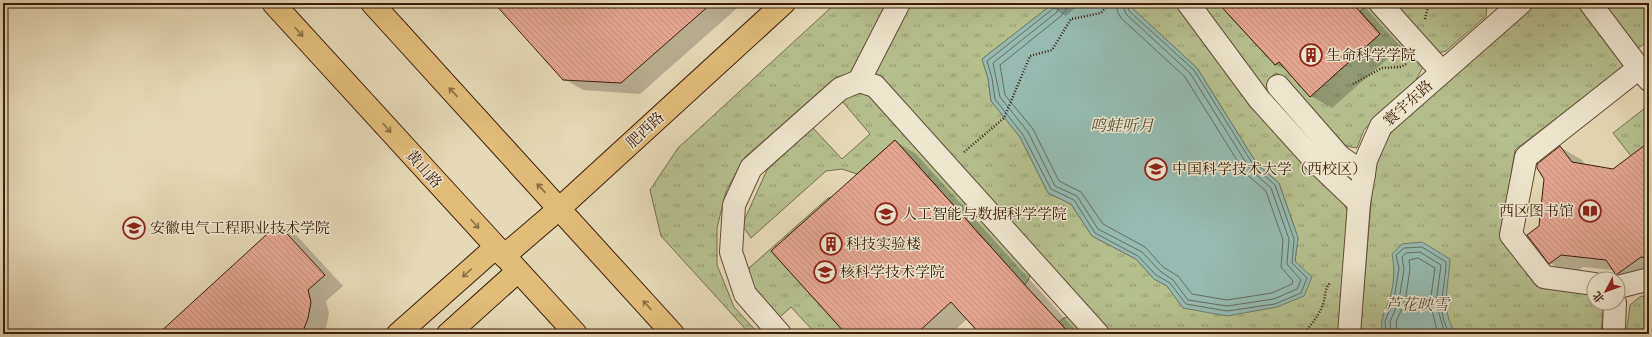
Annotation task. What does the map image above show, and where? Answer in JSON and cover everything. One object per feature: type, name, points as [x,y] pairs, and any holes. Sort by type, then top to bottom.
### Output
[{"type":"main road","name":"黄山路","points":[[273,3],[576,334]]},
{"type":"main road","points":[[372,3],[673,334]]},
{"type":"main road","name":"肥西路","points":[[398,334],[506,258],[784,3]]},
{"type":"main road","name":"肥西路","points":[[448,334],[506,258]]},
{"type":"street","points":[[780,334],[745,294],[731,252],[734,205],[751,168],[840,89],[859,81],[899,3]]},
{"type":"street","points":[[1188,3],[1259,99],[1315,161],[1359,203]]},
{"type":"street","points":[[1380,3],[1442,72]]},
{"type":"street","points":[[1586,283],[1544,277],[1511,235],[1526,157],[1644,74],[1590,3]]},
{"type":"street","name":"寰宇东路","points":[[1349,334],[1359,203],[1366,160],[1381,126],[1516,5]]},
{"type":"street","points":[[859,81],[875,86],[1098,334]]},
{"type":"street","points":[[1278,86],[1339,156],[1364,174]]},
{"type":"street","points":[[1626,285],[1646,280]]},
{"type":"street","points":[[1614,327],[1615,311]]},
{"type":"path","points":[[947,166],[1004,118],[1030,56],[1052,50],[1071,19],[1101,14],[1110,3]]},
{"type":"path","points":[[1353,84],[1382,68],[1401,67],[1426,53]]},
{"type":"path","points":[[1303,334],[1316,320],[1321,309],[1326,288],[1334,278],[1354,269]]},
{"type":"green space","points":[[836,3],[1054,3],[982,59],[988,78],[991,101],[1020,137],[1048,193],[1071,204],[1092,236],[1136,259],[1154,279],[1167,286],[1183,308],[1295,261],[1298,238],[1279,183],[1257,164],[1197,68],[1132,8],[1130,3],[1178,3],[1335,186],[1349,214],[1340,334],[1108,334],[862,71],[836,77],[745,157],[726,191],[717,228],[717,265],[734,307],[759,334],[750,334],[661,236],[650,190],[678,148]]},
{"type":"green space","points":[[1194,3],[1226,3],[1225,11],[1275,65],[1279,62],[1310,97],[1380,34],[1360,11],[1369,5],[1425,63],[1415,82],[1383,109],[1364,130],[1357,148],[1346,146],[1285,78],[1276,73],[1270,78],[1271,91],[1344,174],[1307,146]]},
{"type":"green space","points":[[1389,3],[1487,3],[1486,16],[1446,51],[1434,54]]},
{"type":"green space","points":[[1535,3],[1583,3],[1628,63],[1515,150],[1501,236],[1542,288],[1586,294],[1586,311],[1603,311],[1601,334],[1360,334],[1374,168],[1381,148],[1396,125]]},
{"type":"green space","points":[[1600,3],[1649,3],[1649,41],[1635,50]]},
{"type":"green space","points":[[861,91],[871,96],[1027,270],[1030,277],[1025,285],[895,140],[857,174],[842,169],[826,171],[751,238],[742,225],[767,170],[813,128],[842,159],[870,134],[842,101],[850,94]]},
{"type":"green space","points":[[1645,108],[1649,112],[1647,144],[1631,156],[1613,133]]},
{"type":"green space","points":[[832,197],[771,251],[846,334],[816,334],[791,307],[780,317],[748,281],[749,268],[828,198]]},
{"type":"green space","points":[[1641,296],[1649,297],[1649,334],[1626,334],[1630,305]]},
{"type":"green space","points":[[1069,317],[1084,334],[1070,334],[1059,322],[1064,318]]},
{"type":"water","name":"鸣蛙听月","points":[[1054,3],[1130,3],[1132,8],[1197,68],[1257,164],[1279,183],[1298,238],[1295,261],[1312,277],[1304,296],[1277,307],[1227,316],[1183,308],[1167,286],[1154,279],[1136,259],[1092,236],[1071,204],[1048,193],[1020,137],[991,101],[988,78],[982,59]]},
{"type":"water","name":"芦花映雪","points":[[1422,242],[1450,259],[1446,298],[1448,317],[1451,326],[1457,334],[1382,334],[1382,318],[1390,298],[1393,281],[1394,265],[1392,254],[1402,244]]},
{"type":"building","points":[[494,3],[712,3],[621,83],[563,80]]},
{"type":"building","name":"生命科学学院","points":[[1218,3],[1352,3],[1380,34],[1310,97],[1279,62],[1275,65]]},
{"type":"building","name":"科技实验楼","points":[[895,140],[1070,334],[980,334],[951,302],[916,334],[846,334],[771,251]]},
{"type":"building","name":"西区图书馆","points":[[1649,142],[1649,258],[1641,257],[1622,271],[1613,271],[1606,260],[1561,255],[1549,264],[1527,235],[1539,226],[1544,179],[1537,168],[1537,164],[1560,146],[1572,162],[1613,169]]},
{"type":"building","points":[[278,224],[325,275],[308,290],[311,302],[308,318],[302,334],[158,334]]},
{"type":"place","name":"生命科学学院","points":[[1311,55]]},
{"type":"place","name":"中国科学技术大学（西校区）","points":[[1156,169]]},
{"type":"place","name":"西区图书馆","points":[[1590,211]]},
{"type":"place","name":"人工智能与数据科学学院","points":[[886,214]]},
{"type":"place","name":"安徽电气工程职业技术学院","points":[[134,228]]},
{"type":"place","name":"科技实验楼","points":[[831,244]]},
{"type":"place","name":"核科学技术学院","points":[[825,272]]}]
